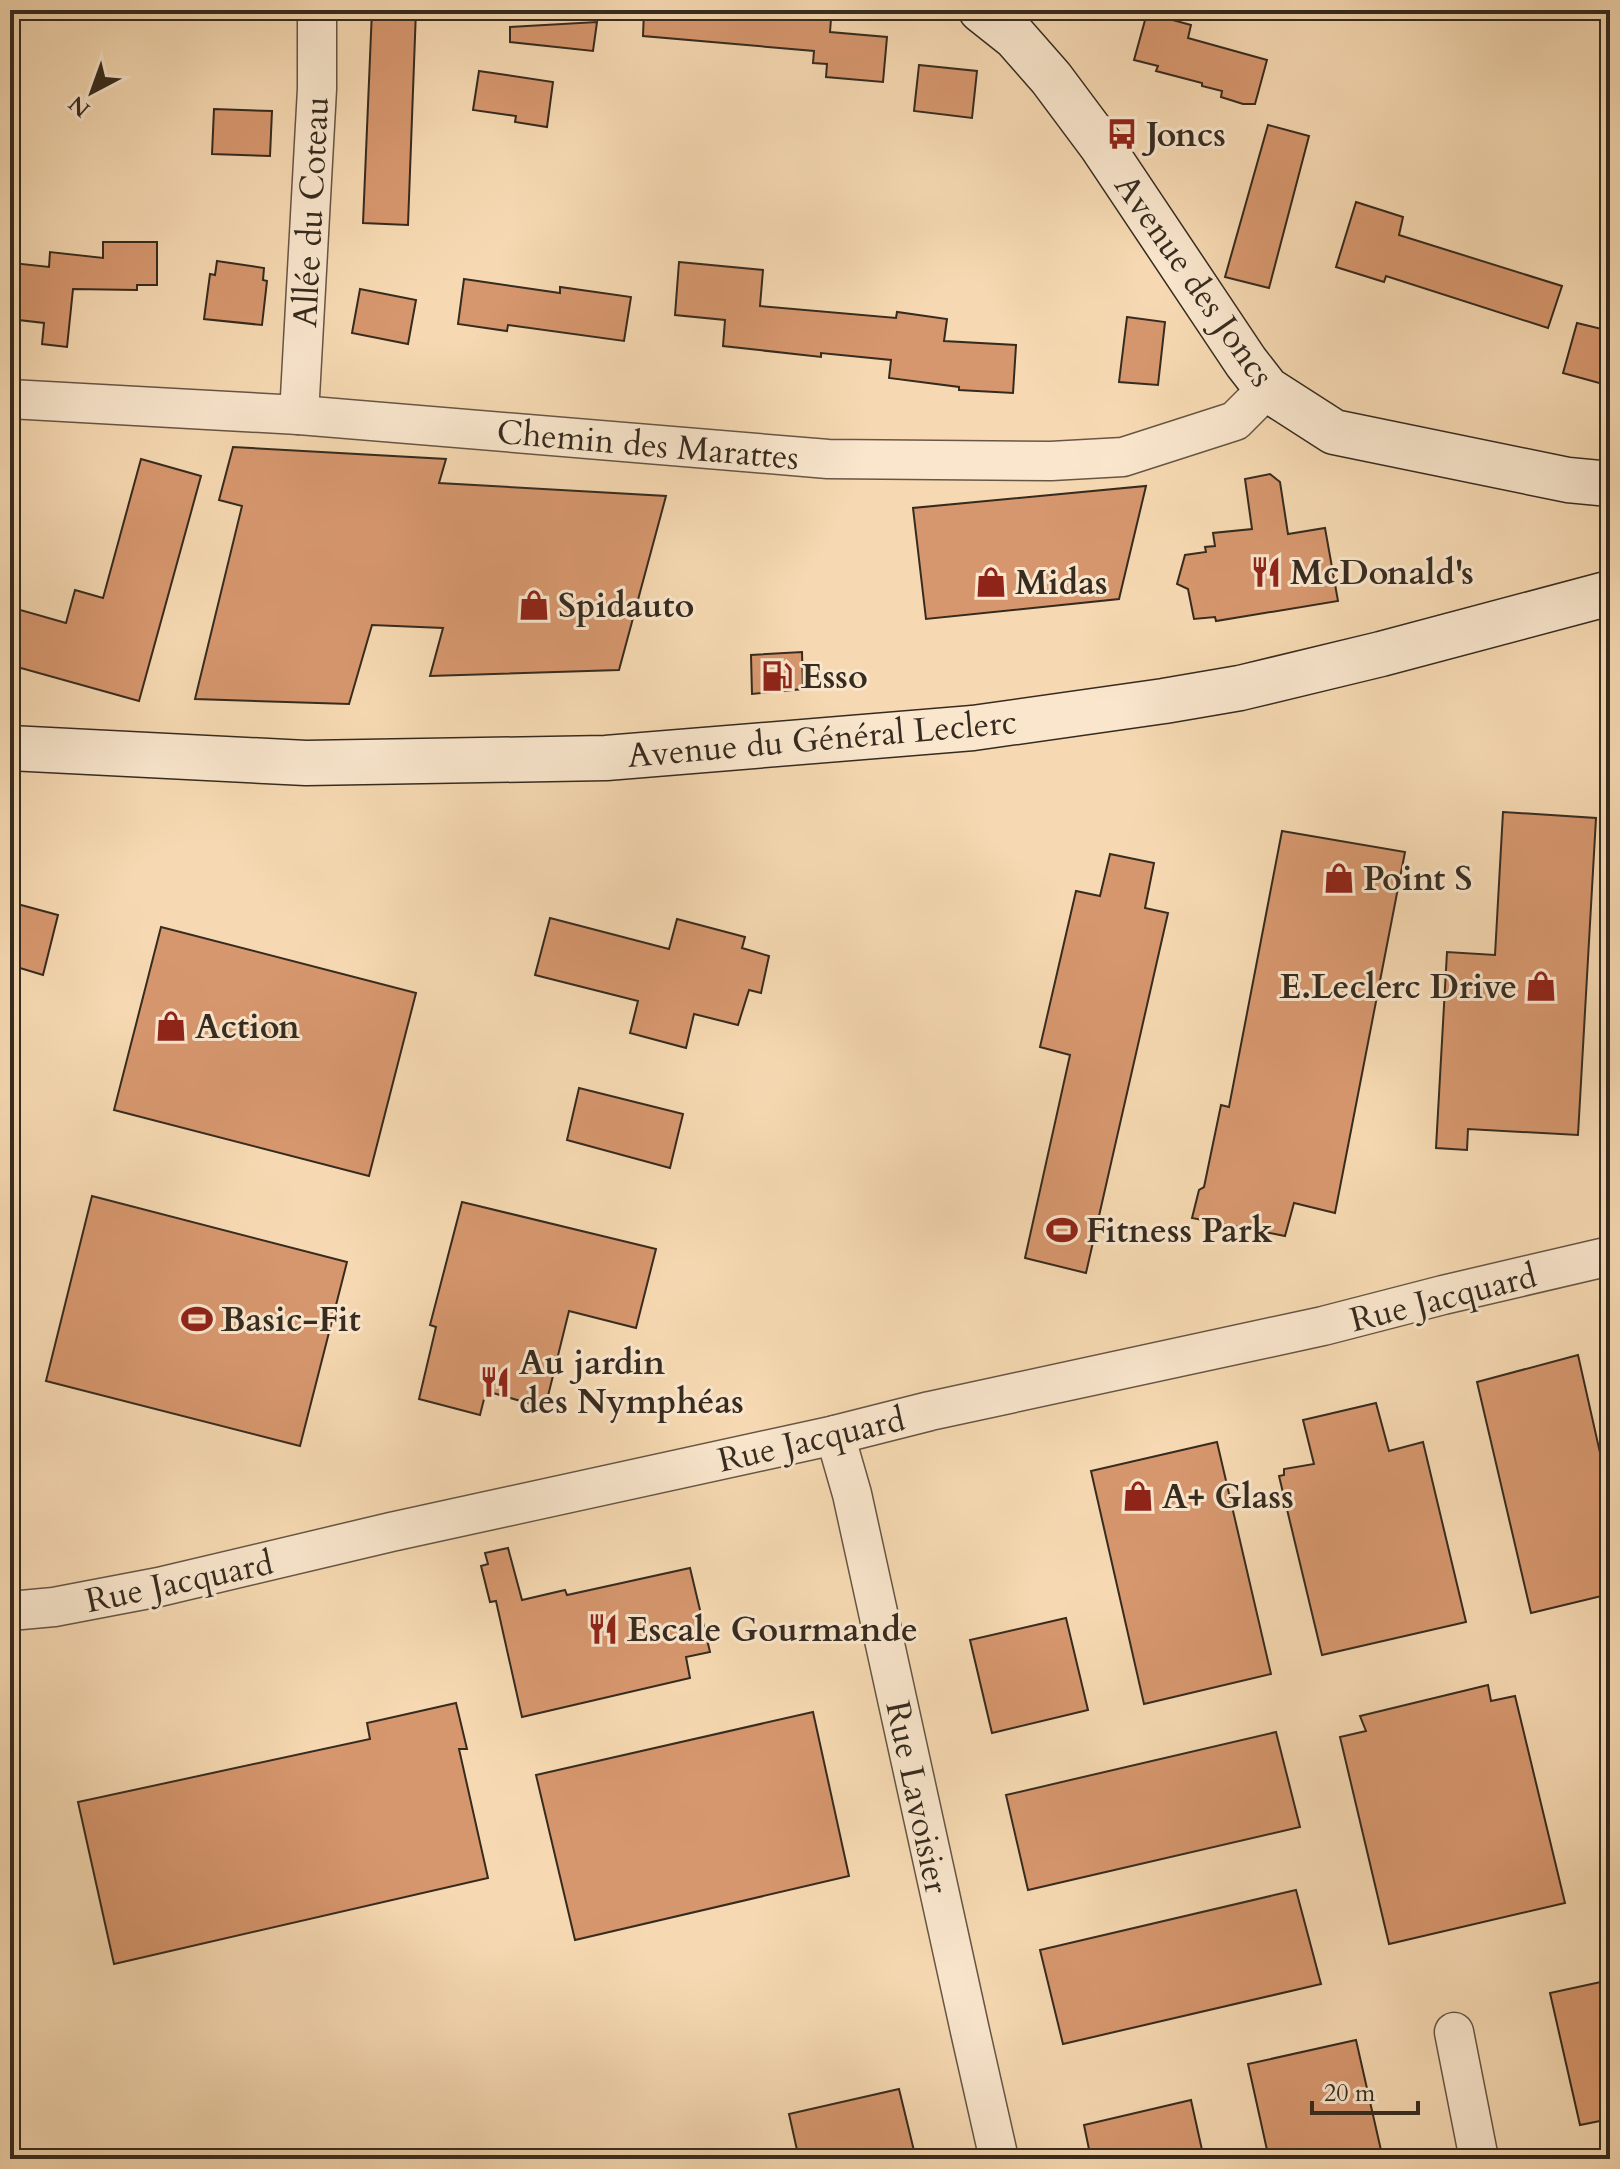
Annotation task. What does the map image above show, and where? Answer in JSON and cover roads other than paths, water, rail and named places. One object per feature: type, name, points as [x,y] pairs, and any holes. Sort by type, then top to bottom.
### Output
[{"type":"main road","name":"Avenue des Joncs","points":[[981,10],[1015,37],[1051,78],[1101,145],[1267,389],[1334,432],[1568,480],[1610,484]]},
{"type":"main road","name":"Avenue du Général Leclerc","points":[[14,748],[306,763],[606,758],[973,728],[1240,688],[1610,593]]},
{"type":"street","name":"Allée du Coteau","points":[[299,415],[317,89],[317,10]]},
{"type":"street","name":"Chemin des Marattes","points":[[10,399],[299,415],[828,459],[1051,461],[1123,457],[1235,421],[1267,389]]},
{"type":"street","name":"Rue Jacquard","points":[[10,1611],[54,1607],[159,1587],[930,1411],[1323,1326],[1610,1256]]},
{"type":"street","name":"Rue Lavoisier","points":[[835,1435],[852,1494],[999,2159]]},
{"type":"street","points":[[1454,2032],[1479,2159]]},
{"type":"place","name":"Joncs","points":[[1122,134]]},
{"type":"place","name":"McDonald's","points":[[1266,572]]},
{"type":"place","name":"Midas","points":[[991,582]]},
{"type":"place","name":"Spidauto","points":[[534,605]]},
{"type":"place","name":"Esso","points":[[777,676]]},
{"type":"place","name":"Point S","points":[[1339,878]]},
{"type":"place","name":"E.Leclerc Drive","points":[[1541,986]]},
{"type":"place","name":"Action","points":[[171,1026]]},
{"type":"place","name":"Fitness Park","points":[[1062,1230]]},
{"type":"place","name":"Basic-Fit","points":[[197,1319]]},
{"type":"place","name":"Au jardin des Nymphéas","points":[[495,1382]]},
{"type":"place","name":"A+ Glass","points":[[1138,1496]]},
{"type":"place","name":"Escale Gourmande","points":[[603,1629]]}]
